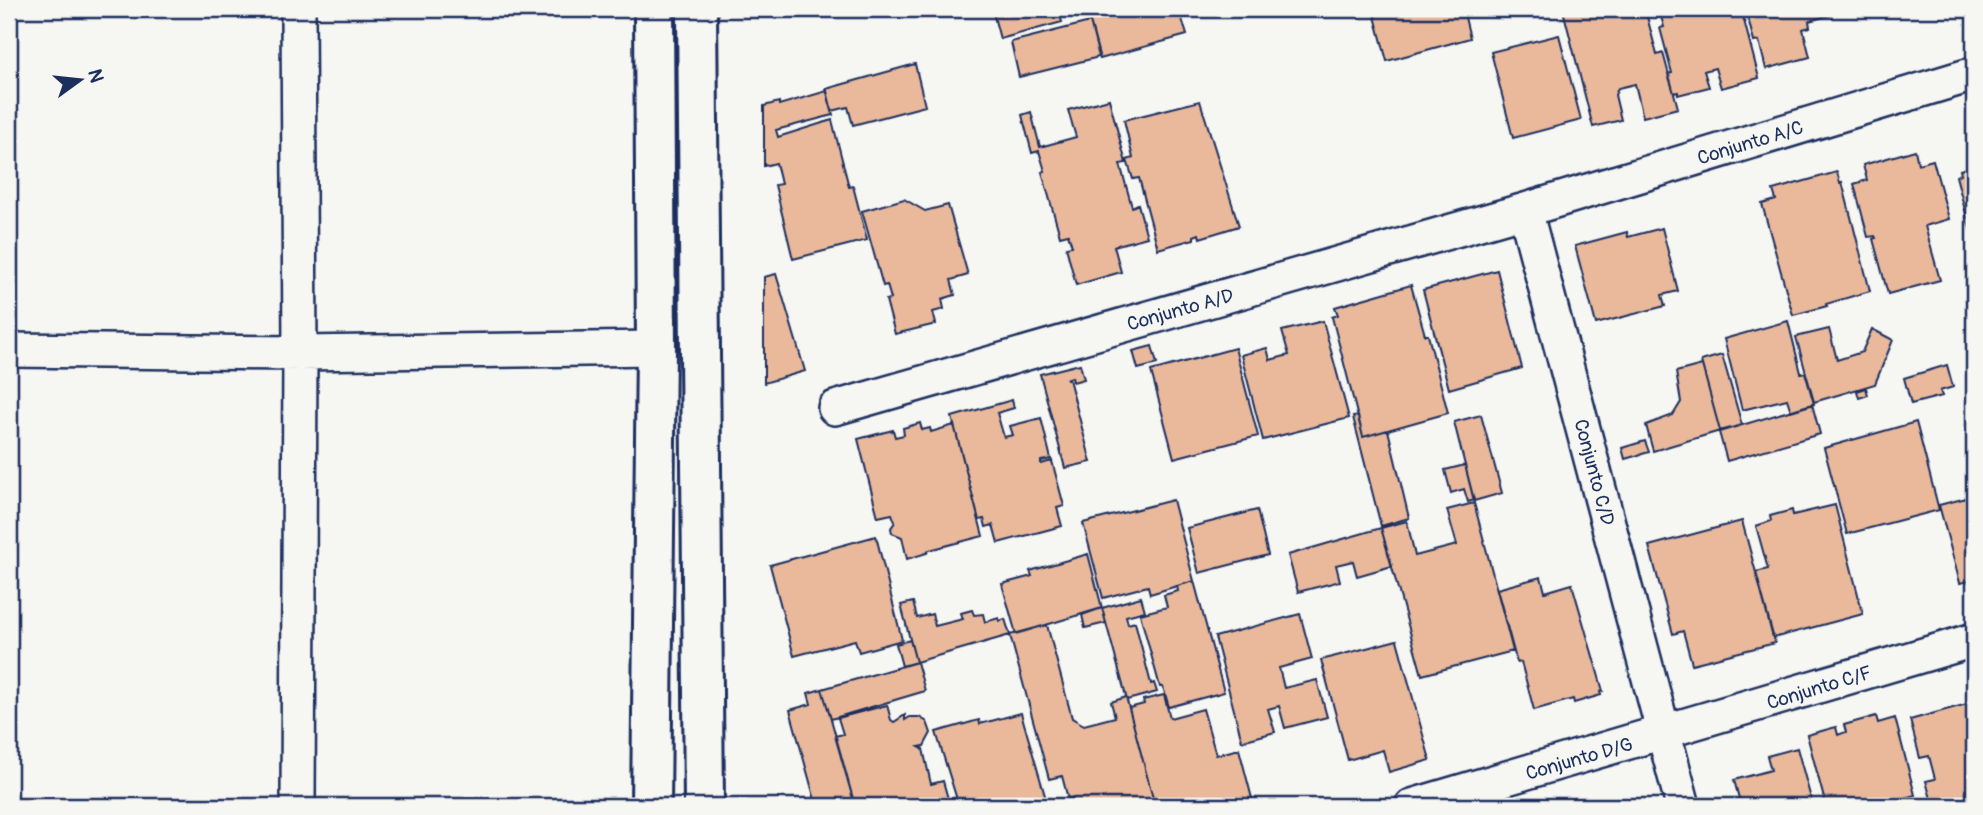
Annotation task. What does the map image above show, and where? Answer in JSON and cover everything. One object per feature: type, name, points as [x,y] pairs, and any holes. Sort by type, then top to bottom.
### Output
[{"type":"street","points":[[298,9],[298,806]]},
{"type":"street","points":[[651,806],[656,348],[654,9]]},
{"type":"street","points":[[697,9],[705,806]]},
{"type":"street","name":"Conjunto A/C","points":[[1525,210],[1974,74]]},
{"type":"street","name":"Conjunto A/D","points":[[835,408],[1525,210]]},
{"type":"street","name":"Conjunto C/D","points":[[1525,210],[1683,806]]},
{"type":"street","points":[[9,350],[300,353],[656,348]]},
{"type":"street","name":"Conjunto C/F","points":[[1664,733],[1974,640]]},
{"type":"street","name":"Conjunto D/G","points":[[1412,806],[1664,733]]},
{"type":"building","points":[[992,9],[1058,9],[1062,22],[1000,39]]},
{"type":"building","points":[[1106,9],[1179,9],[1187,35],[1100,59],[1088,14]]},
{"type":"building","points":[[1373,9],[1463,9],[1470,38],[1387,61]]},
{"type":"building","points":[[1645,9],[1657,55],[1663,53],[1678,108],[1643,117],[1635,84],[1618,88],[1615,95],[1621,120],[1593,127],[1563,10]]},
{"type":"building","points":[[1659,9],[1741,9],[1759,78],[1721,88],[1715,68],[1704,71],[1709,87],[1678,95],[1678,92],[1674,93],[1668,74],[1672,73],[1660,28],[1664,27]]},
{"type":"building","points":[[1830,9],[1831,15],[1809,21],[1810,27],[1803,29],[1810,57],[1766,69],[1759,41],[1754,42],[1746,10]]},
{"type":"building","points":[[1090,22],[1099,57],[1019,77],[1011,42]]},
{"type":"building","points":[[1559,35],[1581,120],[1513,138],[1491,52]]},
{"type":"building","points":[[915,64],[925,106],[853,125],[848,107],[832,111],[826,89]]},
{"type":"building","points":[[827,91],[833,115],[776,130],[778,137],[832,120],[849,187],[853,186],[867,240],[793,259],[775,185],[781,184],[776,163],[764,166],[764,106],[779,102],[779,105]]},
{"type":"building","points":[[1109,99],[1126,163],[1120,164],[1132,207],[1138,204],[1147,237],[1114,246],[1121,272],[1076,285],[1066,247],[1072,246],[1068,234],[1060,236],[1042,172],[1045,171],[1039,151],[1032,153],[1022,115],[1031,112],[1040,147],[1076,137],[1068,110]]},
{"type":"building","points":[[1200,101],[1239,226],[1200,238],[1199,234],[1194,236],[1194,239],[1158,249],[1139,178],[1133,179],[1127,160],[1133,158],[1124,120]]},
{"type":"building","points":[[1915,150],[1918,164],[1933,160],[1949,219],[1925,226],[1940,280],[1888,294],[1873,239],[1876,238],[1868,237],[1854,184],[1867,180],[1863,165]]},
{"type":"building","points":[[1974,166],[1974,244],[1956,176],[1961,174],[1960,170]]},
{"type":"building","points":[[1837,172],[1840,183],[1842,182],[1870,291],[1793,315],[1762,204],[1776,200],[1773,190]]},
{"type":"building","points":[[904,199],[925,211],[948,205],[968,275],[951,280],[955,295],[942,299],[944,309],[933,312],[936,324],[895,334],[886,300],[891,299],[887,285],[883,286],[862,211]]},
{"type":"building","points":[[1662,228],[1678,291],[1662,295],[1665,306],[1596,324],[1575,246],[1627,232],[1628,237]]},
{"type":"building","points":[[1497,270],[1522,368],[1449,389],[1423,290]]},
{"type":"building","points":[[776,274],[805,371],[764,383],[764,277]]},
{"type":"building","points":[[1411,285],[1425,335],[1428,335],[1448,413],[1363,437],[1332,317],[1338,315],[1335,307]]},
{"type":"building","points":[[1323,321],[1349,418],[1263,440],[1241,355],[1267,348],[1270,360],[1289,355],[1282,331]]},
{"type":"building","points":[[1788,321],[1801,373],[1805,372],[1814,404],[1791,411],[1787,399],[1742,410],[1724,339]]},
{"type":"building","points":[[1829,329],[1837,360],[1862,352],[1872,329],[1893,340],[1875,384],[1814,402],[1796,337]]},
{"type":"building","points":[[1152,346],[1157,364],[1138,369],[1133,351]]},
{"type":"building","points":[[1235,348],[1258,436],[1174,458],[1151,371]]},
{"type":"building","points":[[1722,355],[1742,425],[1720,431],[1701,361]]},
{"type":"building","points":[[1080,364],[1084,379],[1073,382],[1072,377],[1066,379],[1069,379],[1091,462],[1065,468],[1040,374]]},
{"type":"building","points":[[1702,365],[1720,431],[1653,451],[1646,425],[1673,415],[1681,402],[1676,372]]},
{"type":"building","points":[[1947,365],[1953,387],[1940,391],[1942,396],[1911,404],[1904,378]]},
{"type":"building","points":[[1866,388],[1868,395],[1859,398],[1857,391]]},
{"type":"building","points":[[1012,400],[1014,408],[997,413],[1004,437],[1013,435],[1010,426],[1041,418],[1051,459],[1041,461],[1041,464],[1052,461],[1064,506],[1057,508],[1062,526],[998,543],[993,525],[986,527],[984,519],[979,520],[952,417]]},
{"type":"building","points":[[1812,404],[1820,434],[1727,461],[1719,432]]},
{"type":"building","points":[[1481,415],[1502,493],[1474,501],[1454,422]]},
{"type":"building","points":[[1358,416],[1363,437],[1388,430],[1409,518],[1381,526],[1353,417]]},
{"type":"building","points":[[1916,422],[1939,510],[1847,534],[1824,448]]},
{"type":"building","points":[[920,423],[922,430],[930,428],[931,432],[954,425],[983,536],[929,550],[907,559],[902,537],[892,533],[891,528],[895,522],[892,514],[878,517],[858,439],[893,430],[895,437],[904,435],[903,428]]},
{"type":"building","points":[[1645,441],[1649,452],[1625,459],[1622,448]]},
{"type":"building","points":[[1465,465],[1474,500],[1468,502],[1464,489],[1451,493],[1445,470]]},
{"type":"building","points":[[1974,496],[1974,580],[1960,583],[1939,505]]},
{"type":"building","points":[[1173,500],[1194,581],[1150,594],[1148,586],[1103,598],[1083,523]]},
{"type":"building","points":[[1474,503],[1513,651],[1422,675],[1381,528],[1407,521],[1415,556],[1457,545],[1447,510]]},
{"type":"building","points":[[1835,505],[1863,614],[1773,638],[1756,572],[1768,569],[1756,526],[1771,521],[1770,516],[1792,510],[1793,515]]},
{"type":"building","points":[[1257,510],[1268,555],[1199,573],[1187,528]]},
{"type":"building","points":[[1742,521],[1775,643],[1692,664],[1683,631],[1673,634],[1649,546]]},
{"type":"building","points":[[1381,528],[1392,566],[1357,576],[1353,561],[1336,565],[1340,581],[1298,592],[1288,555]]},
{"type":"building","points":[[876,536],[902,640],[859,652],[855,640],[794,656],[770,565]]},
{"type":"building","points":[[1088,554],[1102,608],[1016,634],[1002,584],[1032,576],[1030,571]]},
{"type":"building","points":[[1541,577],[1545,592],[1572,584],[1603,691],[1600,692],[1601,695],[1574,703],[1573,699],[1534,710],[1521,662],[1517,663],[1497,589]]},
{"type":"building","points":[[1194,581],[1224,692],[1169,707],[1163,687],[1160,687],[1140,614],[1167,607],[1164,595],[1178,591],[1177,586]]},
{"type":"building","points":[[1141,597],[1145,611],[1126,616],[1128,624],[1135,622],[1151,684],[1154,683],[1157,692],[1127,700],[1102,608]]},
{"type":"building","points":[[913,602],[917,618],[932,614],[935,626],[963,619],[961,613],[972,610],[974,615],[983,614],[985,622],[1005,619],[1010,635],[916,662],[901,605]]},
{"type":"building","points":[[1102,608],[1106,623],[1085,628],[1082,615]]},
{"type":"building","points":[[1300,614],[1312,659],[1279,668],[1284,688],[1317,680],[1327,717],[1285,728],[1279,706],[1268,709],[1275,732],[1242,741],[1215,637]]},
{"type":"building","points":[[1047,625],[1072,718],[1084,725],[1115,717],[1111,702],[1126,697],[1155,806],[1075,806],[1073,797],[1068,799],[1062,776],[1049,779],[1010,635]]},
{"type":"building","points":[[910,640],[916,662],[902,666],[896,644]]},
{"type":"building","points":[[1397,640],[1430,760],[1389,772],[1383,750],[1348,760],[1321,660]]},
{"type":"building","points":[[917,662],[925,691],[831,719],[822,689]]},
{"type":"building","points":[[822,689],[855,806],[792,806],[815,800],[790,710],[811,704],[808,693]]},
{"type":"building","points":[[1164,695],[1170,718],[1203,709],[1216,755],[1239,749],[1254,806],[1155,806],[1129,708],[1144,704],[1143,700]]},
{"type":"building","points":[[1974,702],[1974,806],[1933,806],[1926,781],[1935,779],[1929,756],[1920,758],[1910,720]]},
{"type":"building","points":[[887,705],[894,722],[905,715],[905,720],[919,717],[927,722],[931,733],[924,746],[919,747],[923,749],[931,784],[943,781],[950,806],[855,806],[835,736],[843,734],[838,718]]},
{"type":"building","points":[[1021,713],[1048,806],[959,806],[936,732],[979,720],[980,724]]},
{"type":"building","points":[[1876,716],[1878,723],[1895,718],[1915,795],[1898,800],[1900,805],[1896,806],[1826,806],[1807,735],[1836,727],[1838,735],[1846,732],[1844,725]]},
{"type":"building","points":[[1797,748],[1813,806],[1741,806],[1734,780],[1771,770],[1767,756]]}]
